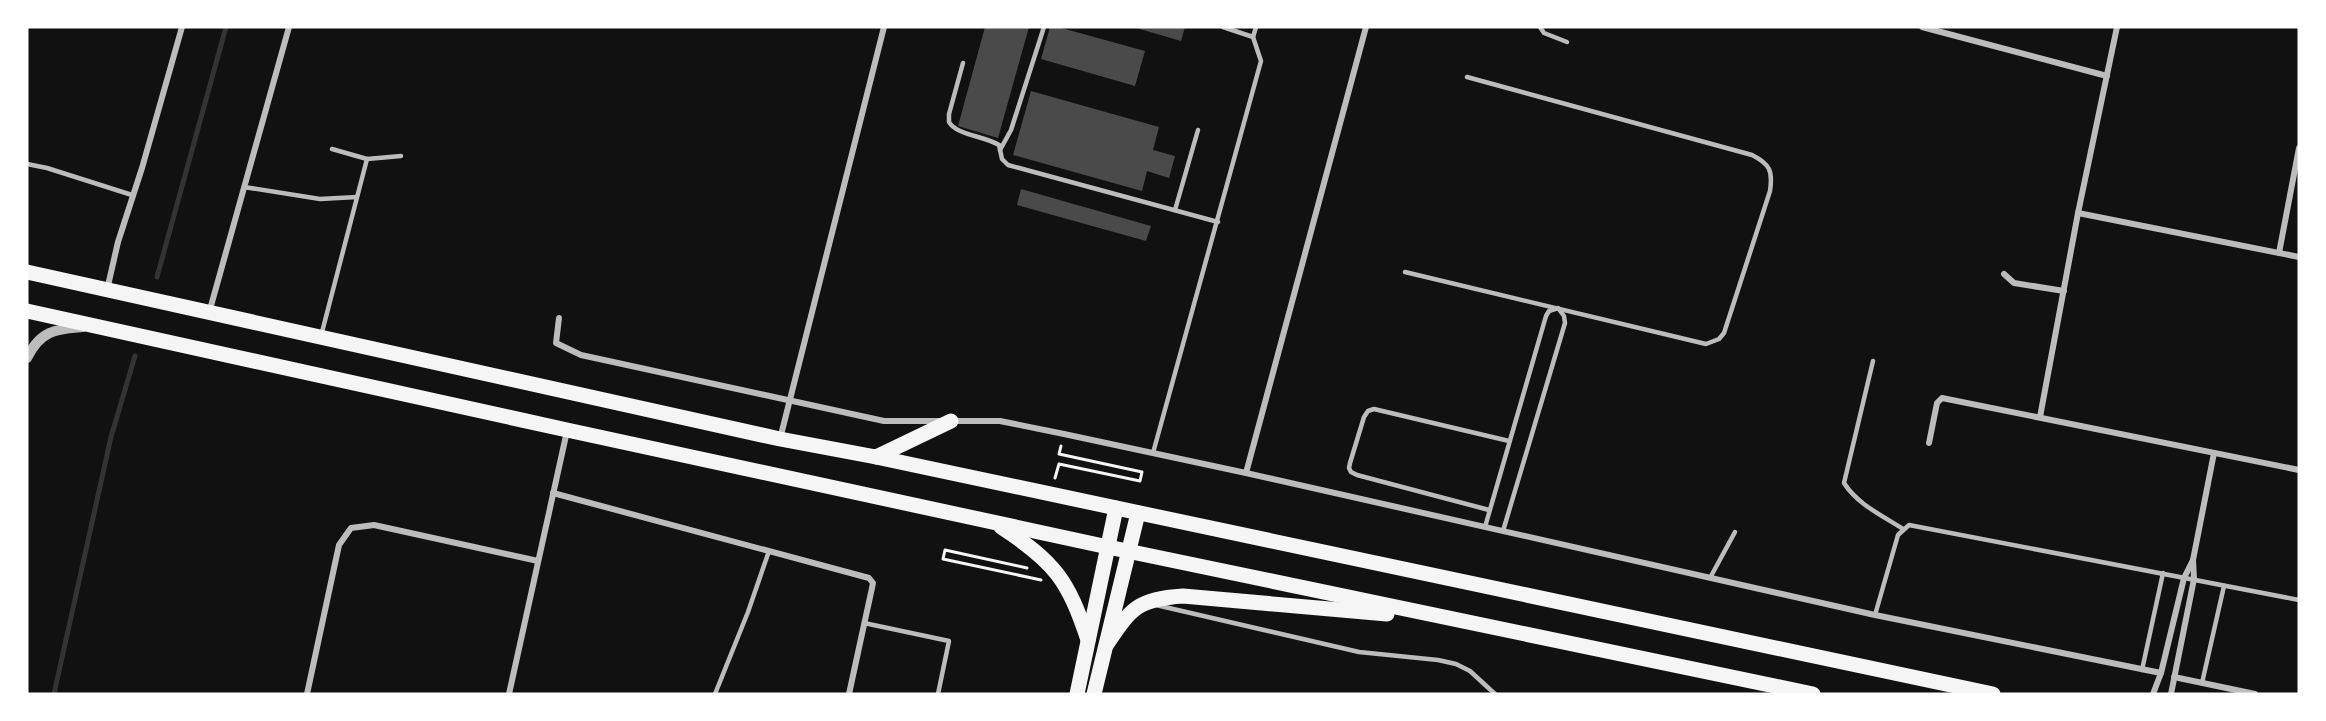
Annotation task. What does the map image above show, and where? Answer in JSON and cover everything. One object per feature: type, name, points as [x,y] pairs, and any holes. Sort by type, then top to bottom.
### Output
[{"type":"main road","points":[[27,272],[780,439],[876,457],[1993,694]]},
{"type":"main road","points":[[27,311],[1130,552],[1813,694]]},
{"type":"main road","points":[[876,457],[951,421]]},
{"type":"main road","points":[[1077,694],[1116,508]]},
{"type":"main road","points":[[1094,694],[1138,513]]},
{"type":"main road","points":[[993,522],[1039,554],[1056,570],[1072,596],[1088,640]]},
{"type":"main road","points":[[1107,644],[1132,610],[1144,602],[1165,597],[1183,596],[1456,621]]},
{"type":"street","points":[[107,291],[118,242],[142,168],[182,27]]},
{"type":"street","points":[[209,314],[289,27]]},
{"type":"street","points":[[780,439],[884,27]]},
{"type":"street","points":[[1246,473],[1366,27]]},
{"type":"street","points":[[1922,27],[2107,76]]},
{"type":"street","points":[[2040,417],[2078,213],[2117,27]]},
{"type":"street","points":[[2278,253],[2299,148]]},
{"type":"street","points":[[2078,213],[2299,257]]},
{"type":"street","points":[[2004,274],[2014,283],[2064,291]]},
{"type":"street","points":[[559,318],[556,343],[581,355],[884,421],[1000,422],[1246,473],[1875,615],[2161,673]]},
{"type":"street","points":[[27,358],[41,337],[52,332],[96,326]]},
{"type":"street","points":[[1929,443],[1937,403],[1942,398],[2299,470]]},
{"type":"street","points":[[509,694],[567,430]]},
{"type":"street","points":[[2171,694],[2194,579],[2193,560],[2214,453]]},
{"type":"street","points":[[553,493],[869,578],[873,583],[849,694]]},
{"type":"street","points":[[306,694],[339,545],[351,528],[374,525],[538,561]]},
{"type":"street","points":[[2153,694],[2161,673],[2184,578],[2193,560]]},
{"type":"street","points":[[2174,677],[2255,694]]},
{"type":"lane","points":[[1000,150],[1011,130],[1044,27]]},
{"type":"lane","points":[[1223,27],[1252,37]]},
{"type":"lane","points":[[1154,453],[1261,61],[1252,37],[1256,27]]},
{"type":"lane","points":[[1540,27],[1544,33],[1566,42]]},
{"type":"lane","points":[[963,63],[949,114],[949,122],[956,130],[995,142],[999,146],[1002,159],[1008,165],[1218,222]]},
{"type":"lane","points":[[1405,272],[1706,344],[1719,339],[1724,333],[1770,192],[1772,179],[1770,170],[1764,162],[1752,155],[1467,77]]},
{"type":"lane","points":[[1175,210],[1198,129]]},
{"type":"lane","points":[[332,149],[367,159],[401,156]]},
{"type":"lane","points":[[321,338],[367,159]]},
{"type":"lane","points":[[27,164],[132,195]]},
{"type":"lane","points":[[244,187],[320,199],[357,196]]},
{"type":"lane","points":[[1485,526],[1546,316],[1549,311],[1558,308]]},
{"type":"lane","points":[[1503,531],[1565,322],[1558,308]]},
{"type":"lane","points":[[1873,361],[1844,483],[1850,492],[1863,503],[1903,529]]},
{"type":"lane","points":[[1489,510],[1357,475],[1348,468],[1364,417],[1368,411],[1374,409],[1509,441]]},
{"type":"lane","points":[[1875,615],[1898,535],[1909,525],[2299,600]]},
{"type":"lane","points":[[1710,578],[1735,532]]},
{"type":"lane","points":[[715,694],[748,612],[768,551]]},
{"type":"lane","points":[[2142,669],[2163,573]]},
{"type":"lane","points":[[2202,683],[2224,586]]},
{"type":"lane","points":[[1144,602],[1359,652],[1456,664],[1470,671],[1495,694]]},
{"type":"lane","points":[[864,623],[949,641],[938,694]]},
{"type":"path","points":[[1059,454],[1142,472],[1140,481],[1059,464]]},
{"type":"path","points":[[1026,577],[943,560],[945,550],[1036,570]]},
{"type":"building","points":[[985,27],[1029,27],[998,138],[958,126]]},
{"type":"building","points":[[1050,27],[1058,27],[1145,51],[1135,86],[1041,59]]},
{"type":"building","points":[[1133,27],[1185,27],[1181,41]]},
{"type":"building","points":[[1031,91],[1159,127],[1153,150],[1175,156],[1169,178],[1147,171],[1142,191],[1013,155]]},
{"type":"building","points":[[1021,189],[1151,226],[1146,241],[1017,205]]},
{"type":"waterway","points":[[157,277],[226,27]]},
{"type":"waterway","points":[[54,694],[111,437],[135,356]]}]
